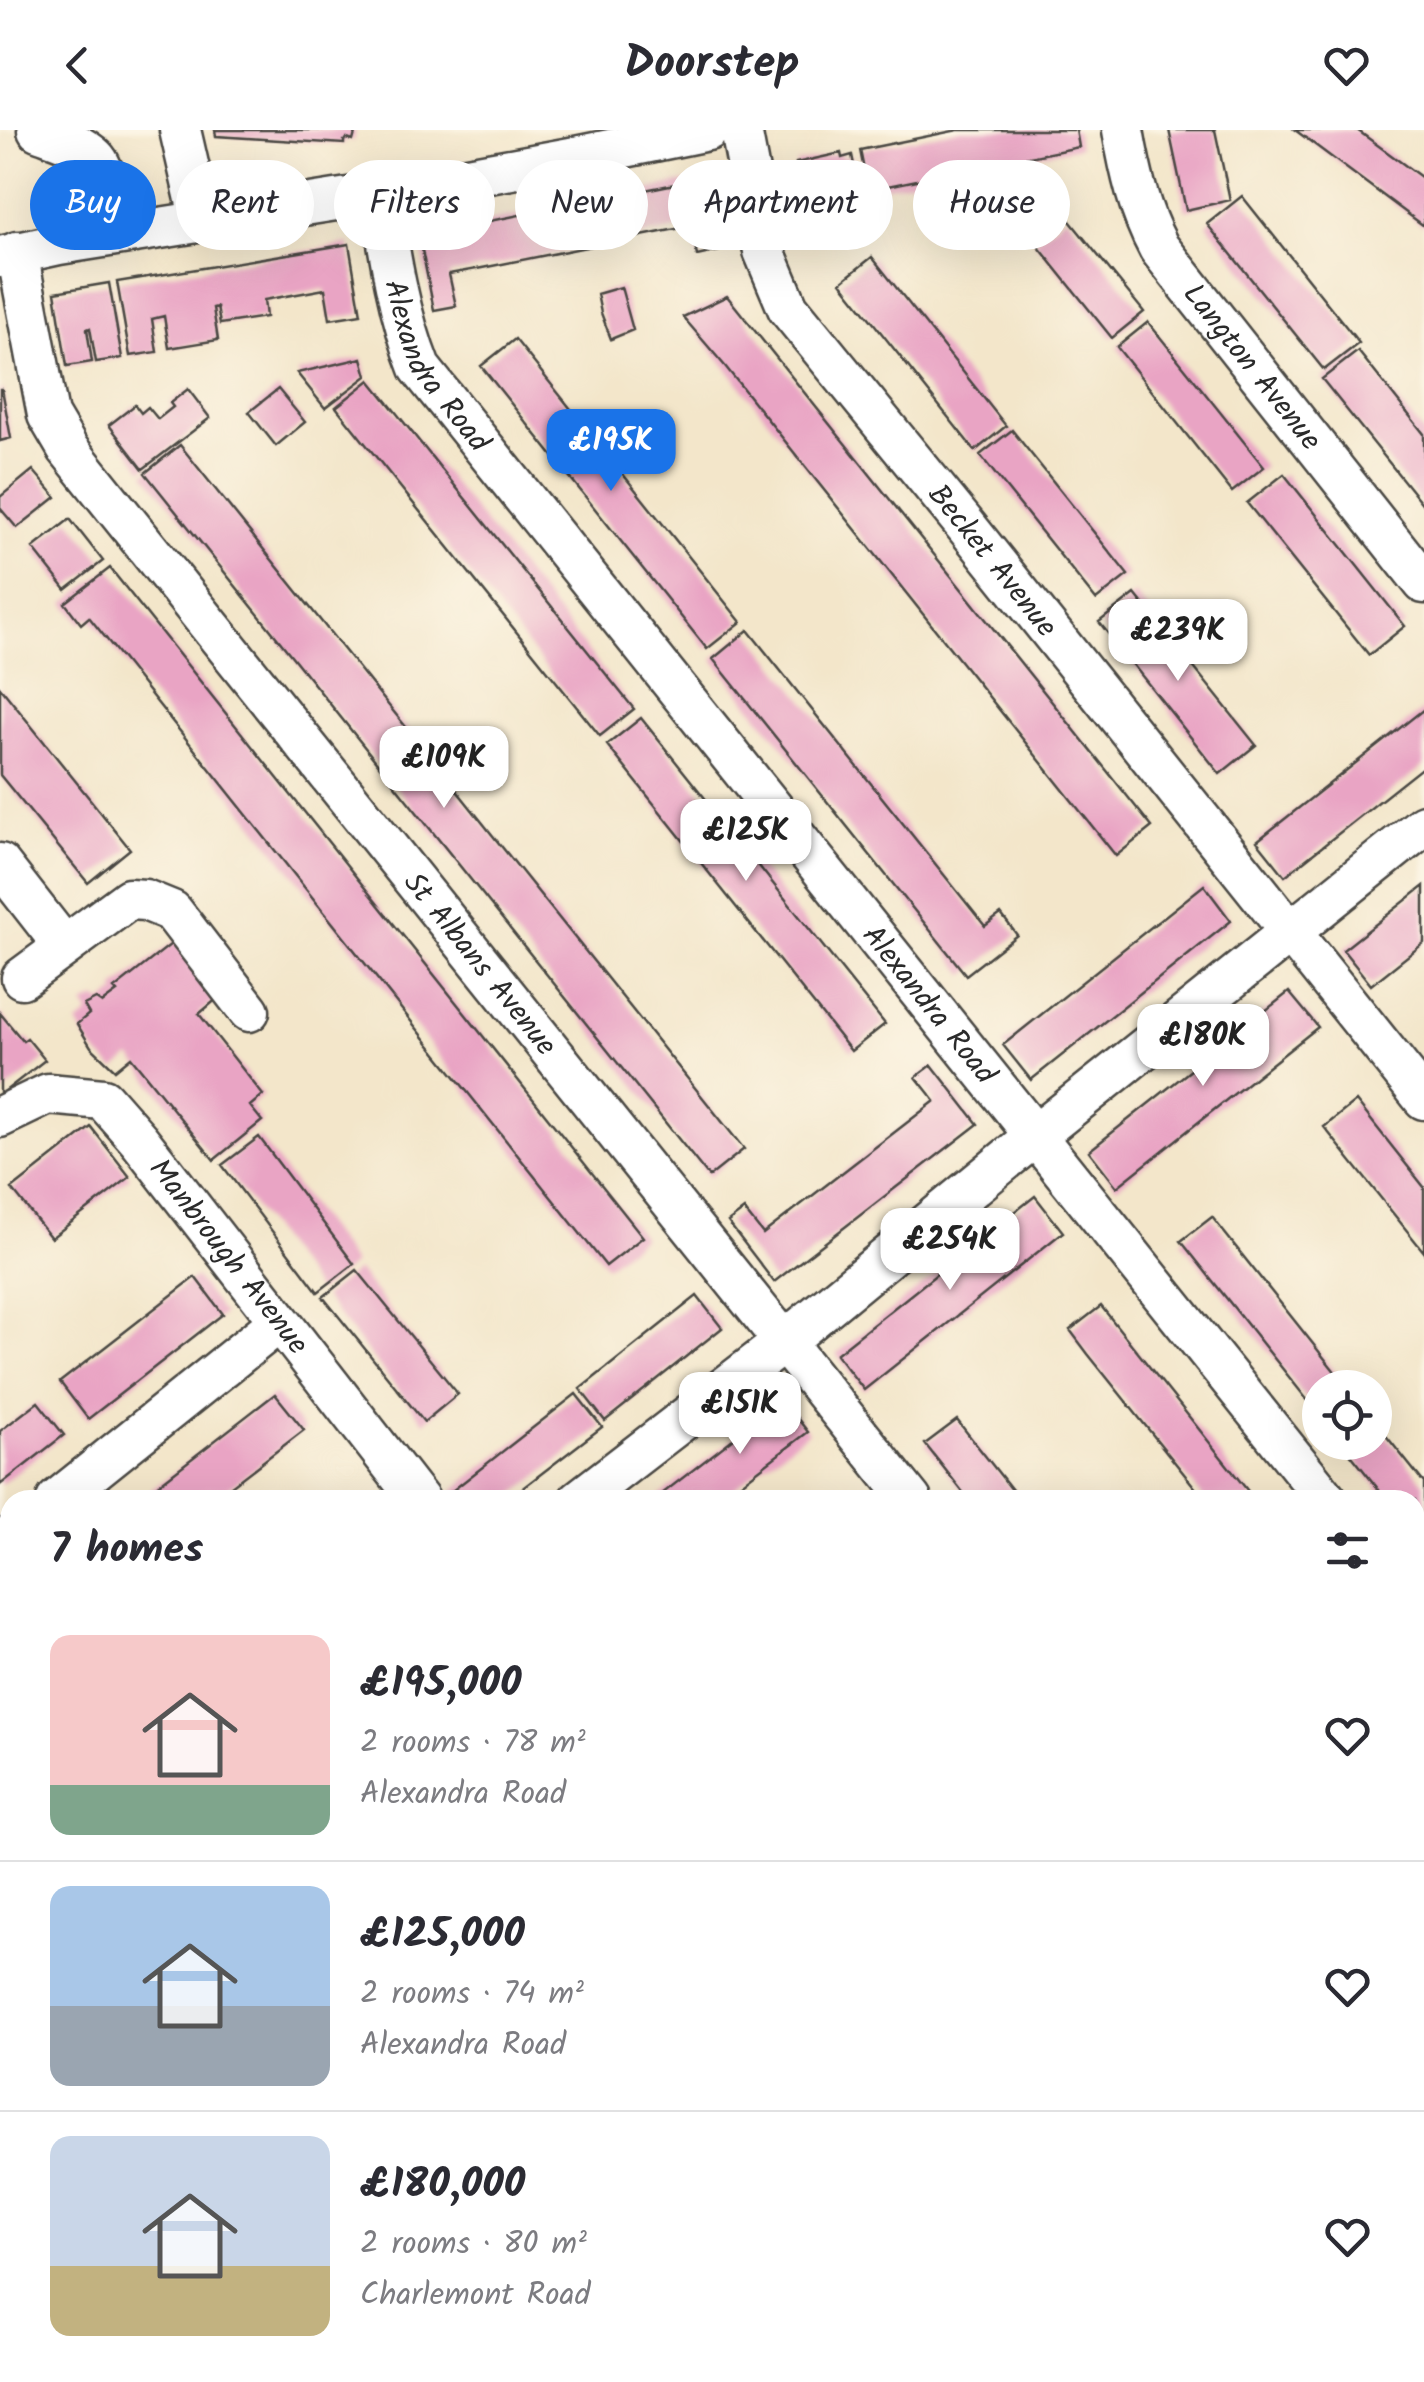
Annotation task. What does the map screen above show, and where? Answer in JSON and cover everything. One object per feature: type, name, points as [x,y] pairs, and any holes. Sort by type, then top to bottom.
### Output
[{"type":"street","points":[[38,130],[68,142],[96,160]]},
{"type":"street","points":[[180,130],[187,160]]},
{"type":"street","points":[[495,163],[568,144],[708,130]]},
{"type":"street","name":"Becket Avenue","points":[[741,130],[764,251],[788,308],[1424,1099]]},
{"type":"street","name":"Langton Avenue","points":[[1123,130],[1147,226],[1159,248],[1424,582]]},
{"type":"street","name":"Alexandra Road","points":[[391,250],[410,344],[420,368],[1319,1490]]},
{"type":"street","name":"St Albans Avenue","points":[[8,254],[48,414],[68,450],[903,1490]]},
{"type":"street","points":[[592,1490],[784,1342],[1424,825]]},
{"type":"street","points":[[0,864],[64,946]]},
{"type":"street","points":[[22,978],[129,899],[145,900],[172,911],[250,1011]]},
{"type":"street","name":"Manbrough Avenue","points":[[0,1116],[48,1094],[102,1099],[139,1140],[411,1490]]},
{"type":"street","points":[[69,1490],[279,1322]]},
{"type":"building","points":[[215,130],[356,130],[353,141],[347,139],[344,144],[216,136]]},
{"type":"building","points":[[958,130],[1076,130],[1079,147],[1015,160],[913,160],[913,181],[893,185],[893,160],[862,160],[860,150]]},
{"type":"building","points":[[1169,130],[1215,130],[1230,200],[1186,210]]},
{"type":"building","points":[[1295,130],[1357,130],[1424,179],[1424,226]]},
{"type":"building","points":[[841,153],[842,158],[852,155],[853,160],[810,160]]},
{"type":"building","points":[[668,185],[668,231],[648,235],[648,189]]},
{"type":"building","points":[[1242,196],[1359,343],[1324,370],[1207,224]]},
{"type":"building","points":[[515,216],[515,250],[570,250],[449,274],[456,306],[434,310],[422,250],[495,250],[495,220]]},
{"type":"building","points":[[1070,221],[1144,312],[1112,338],[1041,250],[1070,250]]},
{"type":"building","points":[[334,246],[334,250],[350,250],[361,314],[330,319],[325,289],[264,300],[266,317],[220,324],[217,307],[213,308],[218,340],[169,348],[164,316],[152,319],[157,352],[130,356],[117,282]]},
{"type":"building","points":[[696,250],[719,250],[719,251],[697,256]]},
{"type":"building","points":[[872,257],[1006,426],[975,451],[841,282]]},
{"type":"building","points":[[109,283],[122,358],[96,362],[90,328],[87,329],[92,362],[67,366],[55,292]]},
{"type":"building","points":[[621,287],[633,330],[611,339],[597,294]]},
{"type":"building","points":[[727,296],[1152,827],[1116,856],[683,317]]},
{"type":"building","points":[[1148,322],[1264,467],[1232,492],[1117,347]]},
{"type":"building","points":[[515,339],[741,622],[707,649],[481,366]]},
{"type":"building","points":[[1358,351],[1424,434],[1424,506],[1322,379]]},
{"type":"building","points":[[362,358],[367,376],[325,408],[297,373]]},
{"type":"building","points":[[370,380],[634,709],[600,736],[336,407]]},
{"type":"building","points":[[0,389],[11,438],[0,441]]},
{"type":"building","points":[[188,389],[210,418],[143,469],[109,425],[135,405],[141,413],[148,407],[158,419]]},
{"type":"building","points":[[278,389],[305,422],[276,446],[249,412]]},
{"type":"building","points":[[1012,430],[1128,575],[1096,600],[980,455]]},
{"type":"building","points":[[180,445],[744,1149],[709,1177],[145,473]]},
{"type":"building","points":[[33,470],[56,497],[17,528],[0,508],[0,497]]},
{"type":"building","points":[[1284,474],[1405,626],[1369,655],[1247,503]]},
{"type":"building","points":[[70,519],[103,561],[66,590],[33,548]]},
{"type":"building","points":[[110,568],[643,1237],[606,1266],[89,617],[81,624],[65,603]]},
{"type":"building","points":[[1135,594],[1256,745],[1220,774],[1099,622]]},
{"type":"building","points":[[748,630],[985,926],[1001,914],[1017,935],[966,975],[713,659]]},
{"type":"building","points":[[0,687],[130,849],[88,883],[0,775]]},
{"type":"building","points":[[1424,709],[1424,766],[1285,876],[1257,841]]},
{"type":"building","points":[[641,718],[885,1024],[851,1051],[607,745]]},
{"type":"building","points":[[1204,885],[1231,921],[1031,1080],[1003,1045]]},
{"type":"building","points":[[1424,886],[1424,943],[1371,985],[1343,950]]},
{"type":"building","points":[[185,933],[225,992],[199,1014],[263,1095],[250,1106],[262,1121],[214,1160],[131,1057],[115,1070],[91,1047],[77,1024],[89,1014],[84,1005],[96,999],[102,1003]]},
{"type":"building","points":[[1289,992],[1318,1027],[1117,1187],[1089,1151]]},
{"type":"building","points":[[0,1013],[45,1060],[0,1095]]},
{"type":"building","points":[[932,1065],[978,1124],[774,1282],[728,1222],[744,1210],[763,1234],[935,1101],[916,1077]]},
{"type":"building","points":[[1356,1101],[1424,1187],[1424,1252],[1324,1127]]},
{"type":"building","points":[[91,1127],[130,1177],[51,1238],[12,1189]]},
{"type":"building","points":[[259,1137],[354,1264],[318,1292],[222,1165]]},
{"type":"building","points":[[1035,1196],[1063,1232],[864,1390],[836,1354]]},
{"type":"building","points":[[1212,1217],[1334,1370],[1302,1370],[1302,1393],[1181,1241]]},
{"type":"building","points":[[357,1270],[458,1394],[424,1422],[323,1297]]},
{"type":"building","points":[[195,1277],[223,1314],[88,1419],[60,1382]]},
{"type":"building","points":[[697,1296],[722,1328],[605,1421],[580,1389]]},
{"type":"building","points":[[1101,1306],[1247,1490],[1197,1490],[1070,1330]]},
{"type":"building","points":[[275,1394],[304,1430],[226,1490],[151,1490]]},
{"type":"building","points":[[576,1394],[602,1427],[520,1490],[453,1490]]},
{"type":"building","points":[[783,1400],[808,1432],[732,1490],[667,1490]]},
{"type":"building","points":[[38,1402],[64,1435],[0,1485],[0,1431]]},
{"type":"building","points":[[957,1420],[1012,1490],[961,1490],[925,1444]]},
{"type":"building","points":[[1392,1443],[1424,1483],[1424,1490],[1379,1490],[1355,1460],[1392,1460]]}]
